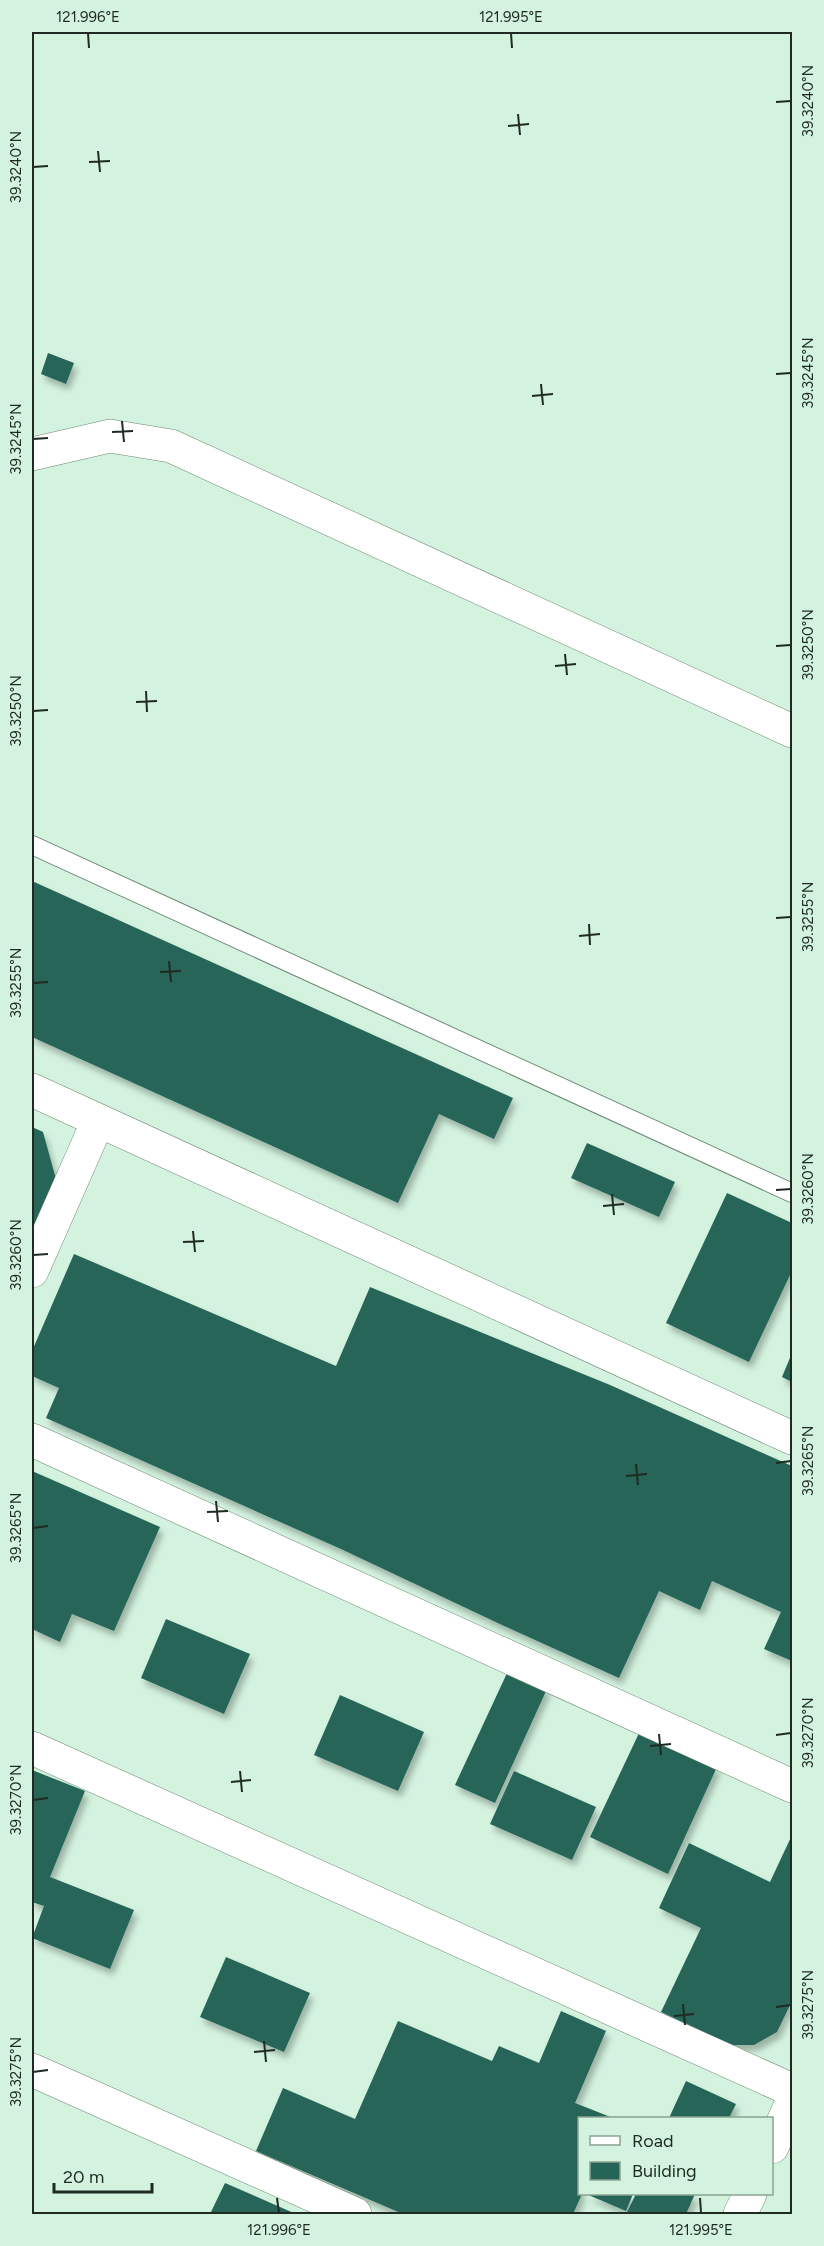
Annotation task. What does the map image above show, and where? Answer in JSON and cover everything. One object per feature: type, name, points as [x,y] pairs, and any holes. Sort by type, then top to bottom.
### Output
[{"type":"street","points":[[32,454],[110,436],[171,446],[792,730]]},
{"type":"street","points":[[32,1090],[792,1438]]},
{"type":"street","points":[[32,1271],[98,1121]]},
{"type":"street","points":[[32,1440],[792,1786]]},
{"type":"street","points":[[32,1748],[792,2090]]},
{"type":"street","points":[[32,2070],[355,2214]]},
{"type":"street","points":[[773,2143],[792,2102]]},
{"type":"street","points":[[740,2214],[749,2195]]},
{"type":"lane","points":[[32,845],[792,1193]]},
{"type":"building","points":[[48,353],[74,363],[66,384],[41,374]]},
{"type":"building","points":[[32,881],[513,1098],[494,1139],[439,1114],[398,1203],[32,1037]]},
{"type":"building","points":[[32,1127],[43,1132],[56,1179],[32,1232]]},
{"type":"building","points":[[587,1143],[675,1182],[659,1217],[571,1178]]},
{"type":"building","points":[[727,1193],[792,1223],[792,1277],[790,1275],[749,1362],[666,1323]]},
{"type":"building","points":[[74,1254],[336,1366],[370,1287],[610,1385],[792,1466],[792,1661],[764,1649],[781,1612],[712,1581],[700,1610],[659,1591],[619,1678],[341,1549],[46,1418],[59,1388],[32,1376],[32,1351]]},
{"type":"building","points":[[792,1353],[792,1382],[782,1377]]},
{"type":"building","points":[[32,1471],[160,1527],[114,1631],[72,1614],[60,1642],[32,1629]]},
{"type":"building","points":[[166,1619],[250,1654],[224,1714],[141,1678]]},
{"type":"building","points":[[508,1671],[547,1689],[495,1803],[455,1785]]},
{"type":"building","points":[[340,1695],[424,1732],[398,1791],[314,1755]]},
{"type":"building","points":[[640,1731],[717,1767],[668,1874],[590,1837]]},
{"type":"building","points":[[32,1770],[85,1791],[50,1877],[134,1910],[110,1969],[32,1938],[44,1906],[32,1902]]},
{"type":"building","points":[[514,1771],[596,1807],[572,1860],[490,1824]]},
{"type":"building","points":[[792,1835],[792,2001],[777,2032],[754,2045],[732,2045],[661,2012],[701,1928],[659,1908],[689,1843],[770,1882]]},
{"type":"building","points":[[226,1957],[310,1993],[284,2052],[200,2017]]},
{"type":"building","points":[[561,2011],[606,2031],[575,2103],[610,2117],[578,2117],[578,2195],[582,2195],[573,2214],[403,2214],[256,2151],[283,2088],[355,2119],[398,2021],[492,2061],[499,2046],[539,2063]]},
{"type":"building","points":[[686,2081],[736,2104],[730,2117],[669,2117]]},
{"type":"building","points":[[225,2183],[296,2214],[210,2214]]},
{"type":"building","points":[[588,2195],[633,2195],[626,2211]]},
{"type":"building","points":[[636,2195],[695,2195],[686,2214],[626,2214]]}]
